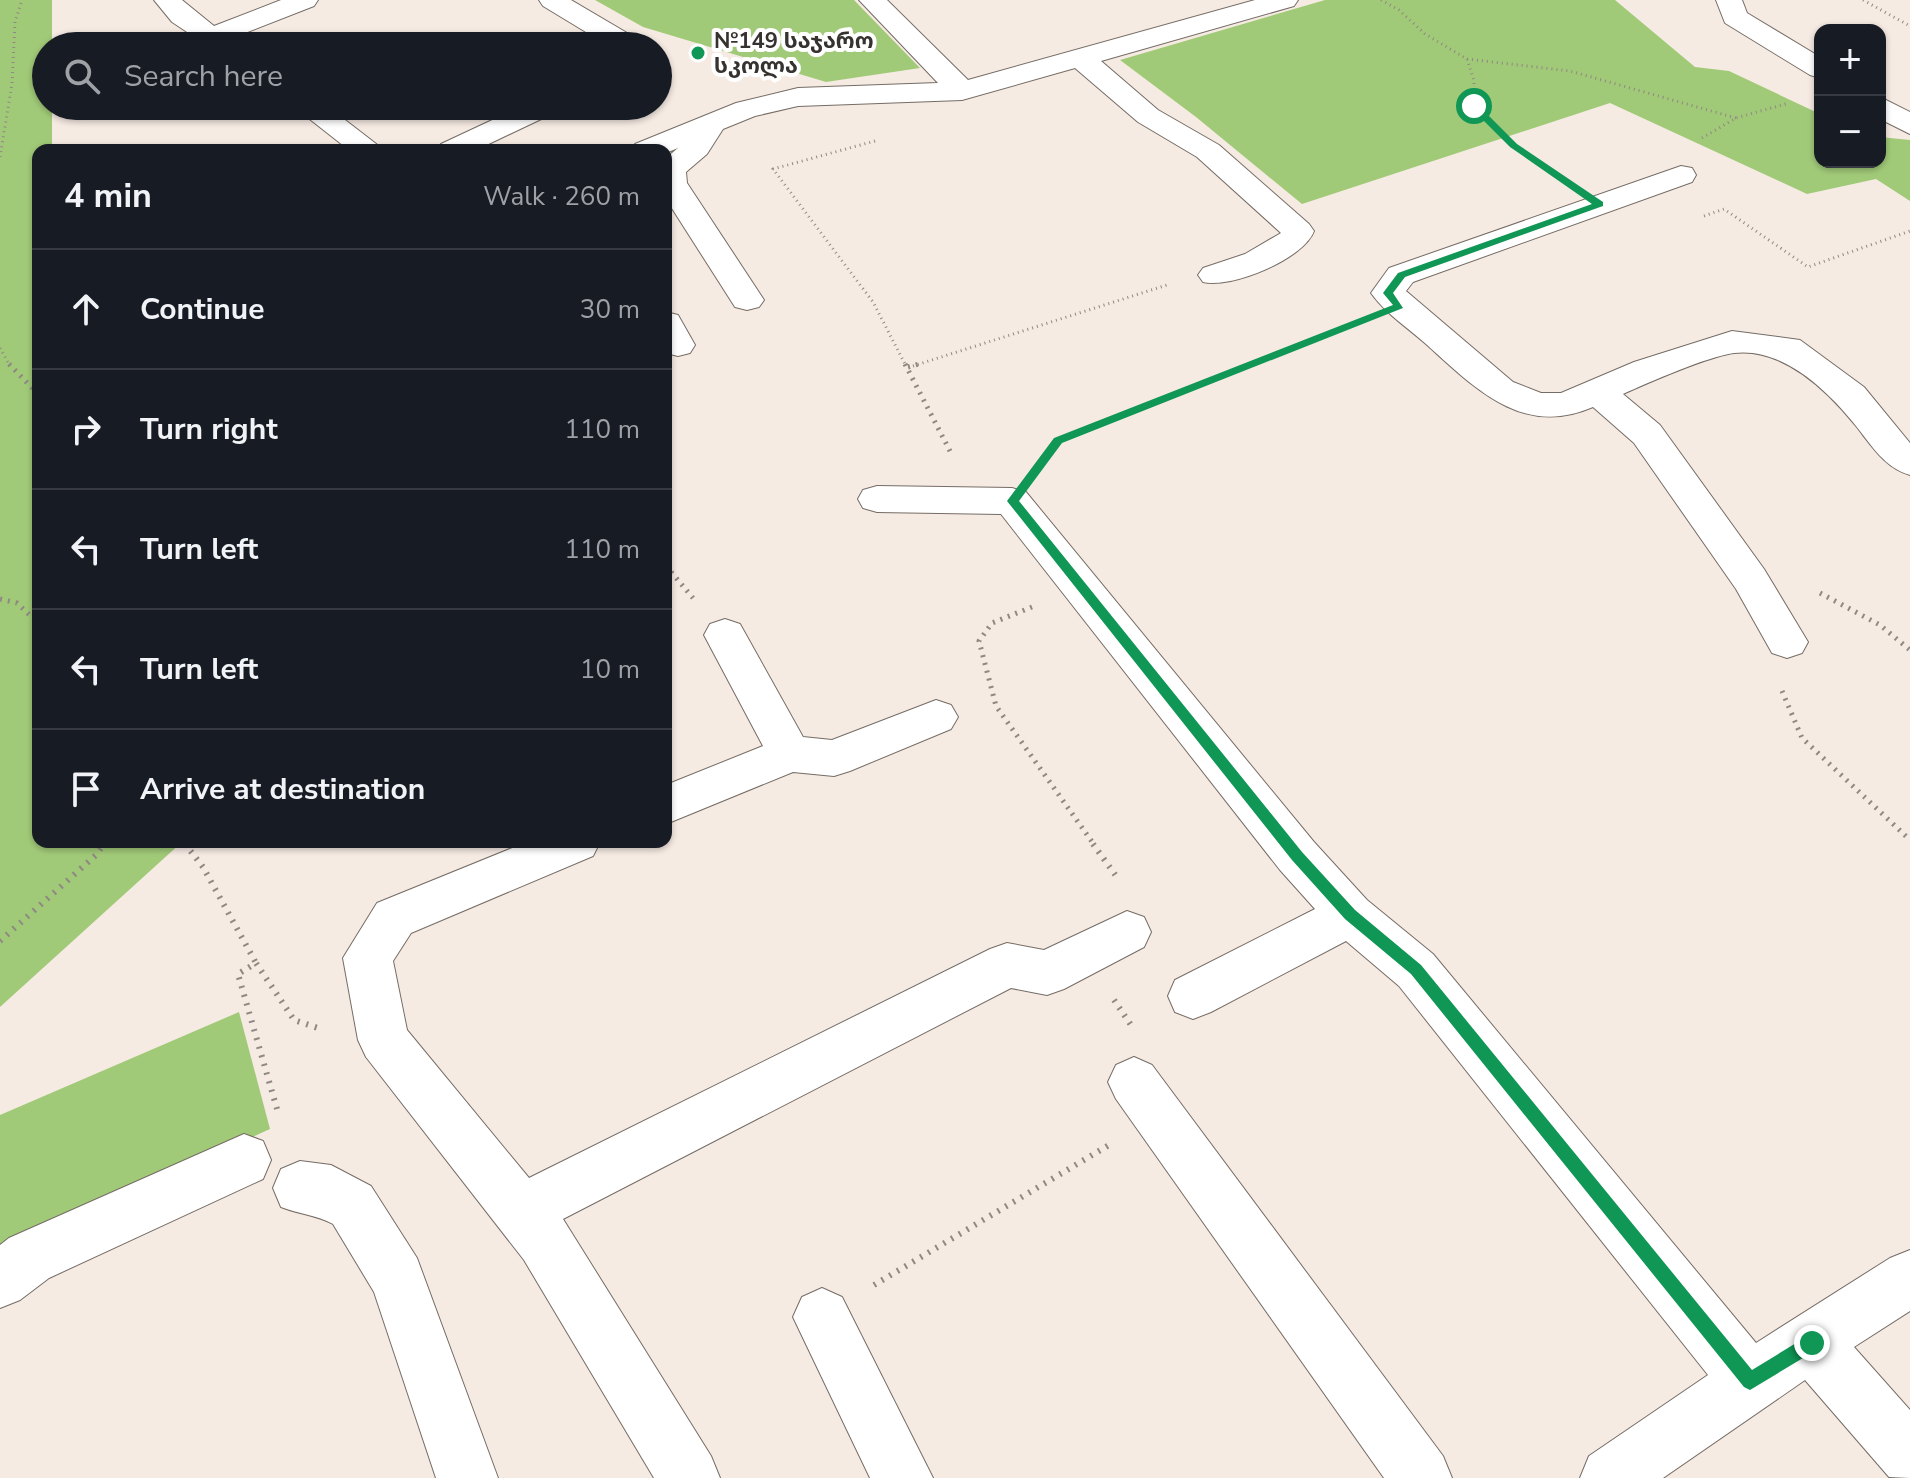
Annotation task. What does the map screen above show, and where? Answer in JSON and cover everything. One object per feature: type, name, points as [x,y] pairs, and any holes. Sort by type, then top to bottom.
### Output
[{"type":"street","points":[[167,0],[182,16],[206,32]]},
{"type":"street","points":[[238,32],[305,0]]},
{"type":"street","points":[[552,0],[606,32]]},
{"type":"street","points":[[872,0],[962,91]]},
{"type":"street","points":[[660,144],[715,120],[798,97],[962,91],[1285,0]]},
{"type":"street","points":[[1729,0],[1735,17],[1814,65]]},
{"type":"street","points":[[1081,58],[1148,116],[1208,151],[1298,231],[1295,239],[1257,261],[1215,275]]},
{"type":"street","points":[[1886,110],[1910,125]]},
{"type":"street","points":[[327,120],[361,144]]},
{"type":"street","points":[[465,144],[516,120]]},
{"type":"street","points":[[672,168],[696,148],[715,120]]},
{"type":"street","points":[[1681,175],[1401,275],[1388,293],[1399,306],[1500,390],[1537,405],[1566,405],[1647,370],[1732,342],[1788,348],[1851,395],[1898,453],[1910,462]]},
{"type":"street","points":[[672,185],[747,300]]},
{"type":"street","points":[[1597,391],[1647,434],[1750,579],[1787,642]]},
{"type":"street","points":[[877,499],[993,501],[1082,588],[1297,856],[1350,915],[1416,970],[1750,1381]]},
{"type":"street","points":[[725,635],[790,754]]},
{"type":"street","points":[[672,803],[790,754],[834,758],[936,717]]},
{"type":"street","points":[[563,848],[394,918],[368,958],[384,1040],[544,1240],[689,1478]]},
{"type":"street","points":[[1193,996],[1350,915]]},
{"type":"street","points":[[521,1211],[1007,965],[1047,973],[1127,932]]},
{"type":"street","points":[[1146,1098],[1421,1478]]},
{"type":"street","points":[[0,1280],[29,1258],[244,1160]]},
{"type":"street","points":[[300,1188],[331,1192],[352,1205],[397,1278],[467,1478]]},
{"type":"street","points":[[1611,1478],[1750,1381],[1910,1278]]},
{"type":"street","points":[[822,1317],[902,1478]]},
{"type":"street","points":[[1812,1343],[1910,1456]]},
{"type":"path","points":[[0,157],[12,84],[15,22],[22,0]]},
{"type":"path","points":[[1381,0],[1399,10],[1425,34],[1467,59],[1570,71],[1736,118]]},
{"type":"path","points":[[1867,1],[1910,26]]},
{"type":"path","points":[[1467,59],[1474,80],[1474,106],[1513,146],[1599,204]]},
{"type":"path","points":[[1709,134],[1736,118],[1792,102]]},
{"type":"path","points":[[888,138],[773,169],[873,302],[908,367],[993,501],[1058,441],[1399,306]]},
{"type":"path","points":[[1632,193],[1678,225],[1724,209],[1808,267],[1910,231]]},
{"type":"path","points":[[908,367],[1153,288],[1215,275]]},
{"type":"path","points":[[0,348],[13,370],[32,388]]},
{"type":"path","points":[[1082,588],[992,623],[979,641],[996,706],[1134,900],[1127,932]]},
{"type":"path","points":[[0,599],[17,603],[32,617]]},
{"type":"path","points":[[1787,642],[1781,695],[1802,738],[1910,840]]},
{"type":"path","points":[[0,941],[101,848]]},
{"type":"path","points":[[188,848],[203,867],[256,963],[294,1020],[345,1037],[384,1040]]},
{"type":"path","points":[[256,963],[238,974],[300,1188]]},
{"type":"path","points":[[1113,998],[1131,1024]]},
{"type":"path","points":[[822,1317],[1146,1098]]},
{"type":"green space","points":[[0,0],[52,0],[52,32],[32,32],[32,120],[52,120],[52,144],[32,144],[32,848],[175,848],[0,1007]]},
{"type":"green space","points":[[595,0],[854,0],[920,68],[826,82],[672,36],[672,32],[643,27]]},
{"type":"green space","points":[[1325,0],[1615,0],[1695,67],[1729,71],[1814,111],[1814,168],[1886,168],[1886,138],[1910,140],[1910,201],[1876,179],[1807,194],[1610,103],[1302,204],[1196,117],[1120,60]]},
{"type":"green space","points":[[239,1012],[270,1129],[0,1253],[0,1115]]},
{"type":"place","name":"№149 საჯარო სკოლა","points":[[698,53]]},
{"type":"route","points":[[1474,106],[1513,146],[1599,204],[1401,275],[1388,293],[1399,306],[1058,441],[1012,501],[1297,856],[1350,915],[1416,970],[1750,1381],[1812,1343]]}]
